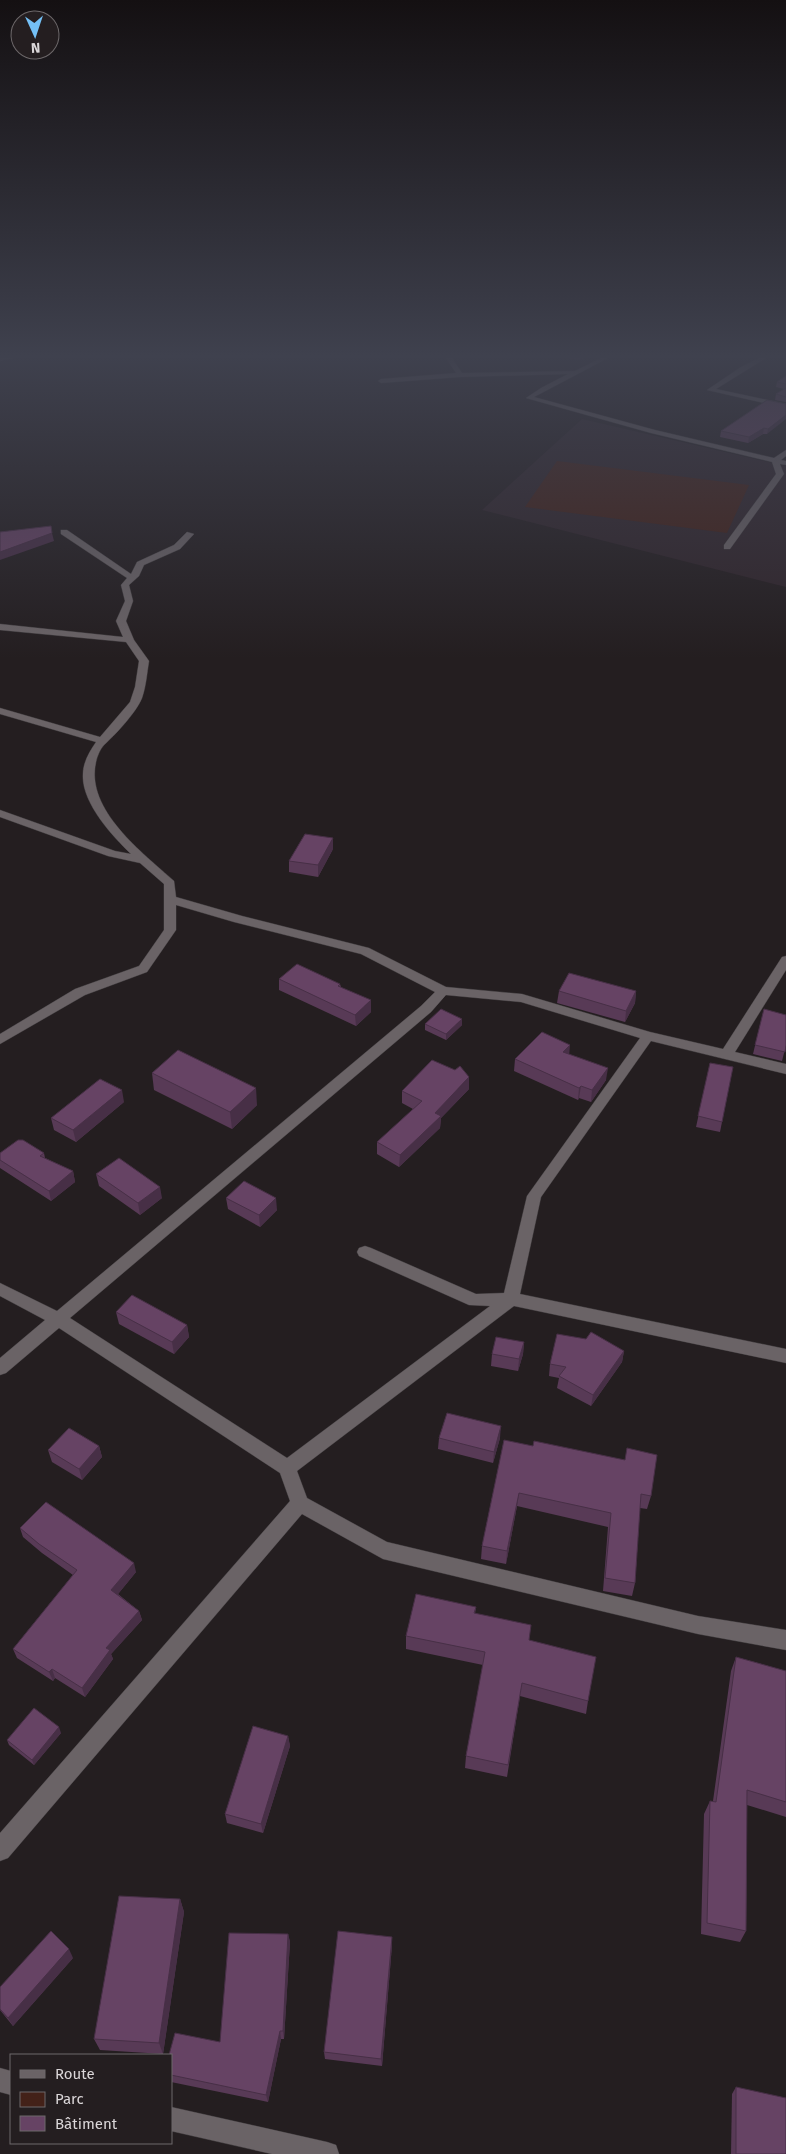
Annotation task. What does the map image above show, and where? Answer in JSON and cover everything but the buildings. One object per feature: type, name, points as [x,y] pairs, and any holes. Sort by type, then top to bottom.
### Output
[{"type":"street","points":[[765,459],[786,463]]},
{"type":"street","points":[[727,547],[780,474],[775,461]]},
{"type":"street","points":[[64,532],[132,578]]},
{"type":"street","points":[[0,1040],[80,992],[143,969],[170,930],[170,883],[124,841],[101,812],[91,794],[89,770],[92,757],[136,700],[144,661],[129,640],[121,621],[128,601],[125,585],[132,578],[140,564],[177,547],[190,534]]},
{"type":"street","points":[[0,627],[129,640]]},
{"type":"street","points":[[0,712],[104,741]]},
{"type":"street","points":[[0,812],[112,854],[145,860]]},
{"type":"street","points":[[170,899],[238,919],[365,951],[442,991],[522,998],[648,1036],[786,1069]]},
{"type":"street","points":[[726,1055],[786,960]]},
{"type":"street","points":[[0,1368],[426,1009],[442,991]]},
{"type":"street","points":[[287,1468],[511,1299],[534,1196],[648,1036]]},
{"type":"street","points":[[365,1252],[475,1300],[511,1299],[786,1356]]},
{"type":"street","points":[[0,1289],[58,1319],[287,1468],[300,1503],[383,1550],[698,1625],[786,1640]]},
{"type":"street","points":[[0,1850],[300,1503]]},
{"type":"street","points":[[172,2119],[327,2154]]},
{"type":"shaded area","points":[[539,459],[754,459],[786,466],[786,587],[482,510]]},
{"type":"green space","points":[[557,461],[749,485],[727,533],[525,507]]}]
